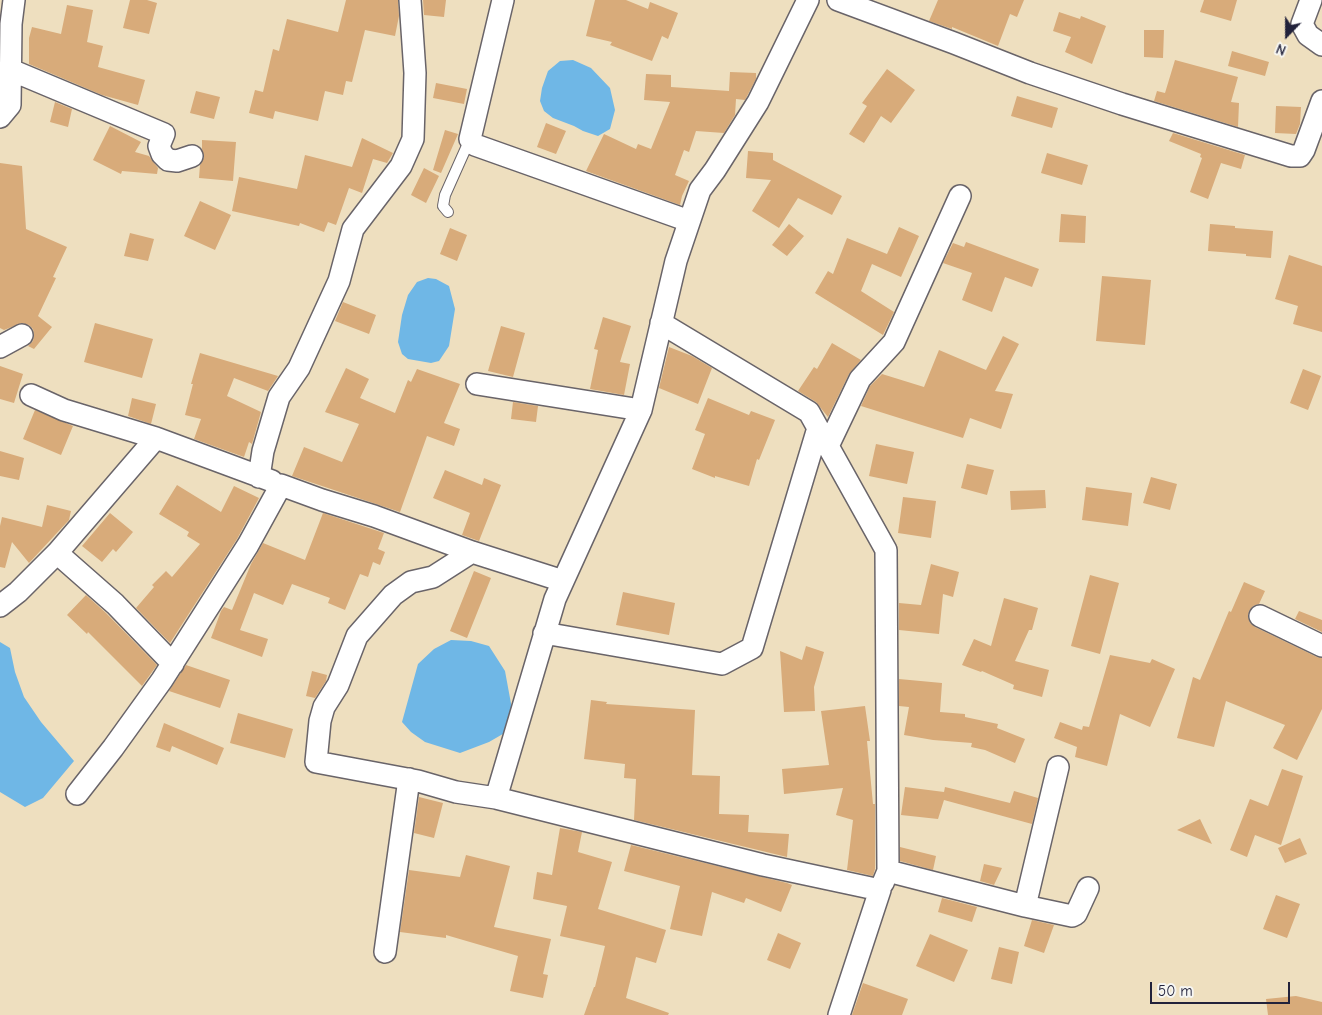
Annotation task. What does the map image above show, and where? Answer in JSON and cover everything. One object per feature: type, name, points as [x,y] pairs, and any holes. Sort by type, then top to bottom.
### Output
[{"type":"street","points":[[0,117],[10,105],[11,70],[6,25],[14,0]]},
{"type":"street","points":[[259,476],[263,451],[279,397],[298,368],[339,280],[353,229],[401,166],[413,139],[415,73],[410,0]]},
{"type":"street","points":[[503,0],[470,140],[481,148],[689,221]]},
{"type":"street","points":[[496,798],[554,599],[640,410],[676,261],[700,190],[715,170],[758,102],[808,0]]},
{"type":"street","points":[[838,0],[954,43],[1030,74],[1290,156],[1300,156],[1304,150],[1322,101]]},
{"type":"street","points":[[1310,0],[1302,24],[1308,35],[1322,45]]},
{"type":"street","points":[[11,70],[164,134],[159,146],[162,154],[168,160],[177,161],[192,156]]},
{"type":"street","points":[[828,446],[860,378],[894,342],[960,196]]},
{"type":"street","points":[[661,323],[809,412],[886,550],[888,871],[839,1015]]},
{"type":"street","points":[[0,347],[22,335]]},
{"type":"street","points":[[477,384],[640,410]]},
{"type":"street","points":[[31,395],[64,410],[156,438],[322,500],[374,516],[472,552],[563,580]]},
{"type":"street","points":[[544,633],[722,664],[752,648],[818,428]]},
{"type":"street","points":[[0,606],[18,592],[58,553],[156,438]]},
{"type":"street","points":[[77,794],[113,748],[173,664],[248,545],[282,485]]},
{"type":"street","points":[[472,552],[433,577],[411,582],[392,595],[357,636],[338,685],[327,701],[320,721],[316,762],[408,779],[456,792],[496,798],[763,865],[880,890]]},
{"type":"street","points":[[58,553],[115,604],[173,664]]},
{"type":"street","points":[[1260,616],[1322,646]]},
{"type":"street","points":[[1025,906],[1058,767]]},
{"type":"street","points":[[385,952],[408,779]]},
{"type":"street","points":[[888,871],[1072,916],[1076,914],[1088,888]]},
{"type":"lane","points":[[448,212],[443,206],[445,195],[470,140]]},
{"type":"water","points":[[573,60],[591,68],[610,88],[615,110],[610,129],[598,136],[553,118],[544,111],[540,101],[548,71],[560,61]]},
{"type":"water","points":[[428,278],[436,279],[449,286],[455,309],[449,346],[439,361],[431,363],[408,359],[402,354],[398,342],[402,315],[408,295],[417,282]]},
{"type":"water","points":[[451,640],[471,641],[489,646],[505,671],[512,709],[508,731],[489,742],[460,753],[425,742],[411,732],[402,722],[418,664],[434,649]]},
{"type":"water","points":[[0,642],[10,648],[15,672],[24,697],[41,722],[74,761],[43,798],[25,807],[0,792]]},
{"type":"building","points":[[130,0],[147,0],[157,3],[149,34],[123,28]]},
{"type":"building","points":[[346,0],[398,0],[399,16],[395,36],[365,30],[352,82],[346,81],[343,95],[325,91],[318,121],[275,111],[273,119],[249,113],[255,90],[263,92],[273,49],[279,51],[287,19],[338,32]]},
{"type":"building","points":[[423,0],[446,0],[444,17],[424,15]]},
{"type":"building","points":[[595,0],[626,0],[648,9],[650,2],[678,13],[668,39],[662,36],[652,61],[610,45],[612,42],[586,36]]},
{"type":"building","points":[[938,0],[1024,0],[1017,17],[1010,14],[998,46],[952,27],[952,29],[929,21]]},
{"type":"building","points":[[1204,0],[1237,0],[1231,21],[1200,12]]},
{"type":"building","points":[[67,5],[93,10],[87,42],[103,46],[98,67],[145,80],[138,105],[102,95],[29,64],[29,38],[32,27],[61,34]]},
{"type":"building","points":[[1059,12],[1080,19],[1081,16],[1106,26],[1092,64],[1065,52],[1071,37],[1053,31]]},
{"type":"building","points":[[1144,30],[1164,30],[1163,58],[1144,57]]},
{"type":"building","points":[[1232,51],[1269,62],[1265,76],[1228,66]]},
{"type":"building","points":[[1175,60],[1238,77],[1231,102],[1239,103],[1238,127],[1154,101],[1157,91],[1165,93]]},
{"type":"building","points":[[887,69],[915,90],[891,123],[881,116],[864,143],[849,134],[867,106],[862,103]]},
{"type":"building","points":[[730,72],[756,73],[756,79],[745,100],[736,99],[735,115],[724,133],[696,131],[689,152],[684,150],[675,175],[689,181],[680,205],[586,171],[604,134],[636,149],[638,144],[651,149],[670,102],[644,100],[646,74],[671,75],[671,87],[729,91]]},
{"type":"building","points":[[436,83],[467,89],[464,104],[433,98]]},
{"type":"building","points":[[196,91],[220,97],[214,119],[190,113]]},
{"type":"building","points":[[1017,96],[1058,108],[1052,128],[1011,116]]},
{"type":"building","points":[[55,102],[72,109],[68,127],[50,122]]},
{"type":"building","points":[[1276,106],[1301,107],[1300,124],[1296,134],[1275,133]]},
{"type":"building","points":[[546,123],[566,131],[556,154],[537,147]]},
{"type":"building","points":[[110,126],[141,142],[135,152],[149,156],[158,168],[157,174],[122,171],[121,174],[93,160]]},
{"type":"building","points":[[445,130],[458,134],[441,173],[433,170]]},
{"type":"building","points":[[1173,133],[1245,155],[1241,169],[1221,163],[1208,199],[1190,192],[1202,158],[1200,157],[1201,154],[1169,141]]},
{"type":"building","points":[[362,138],[393,153],[387,163],[373,159],[362,193],[349,188],[336,225],[328,222],[324,232],[300,223],[299,226],[232,211],[239,177],[297,189],[305,155],[352,167]]},
{"type":"building","points":[[202,140],[236,142],[233,181],[199,178],[200,165],[204,158]]},
{"type":"building","points":[[748,151],[773,153],[773,160],[842,196],[832,215],[798,198],[779,228],[752,211],[771,180],[746,178]]},
{"type":"building","points":[[1047,153],[1088,165],[1082,185],[1041,173]]},
{"type":"building","points":[[0,163],[22,166],[26,229],[67,247],[53,277],[56,278],[38,316],[52,327],[34,349],[28,346],[33,341],[34,335],[33,329],[29,325],[22,323],[4,330],[0,328]]},
{"type":"building","points":[[424,168],[439,176],[426,203],[411,195]]},
{"type":"building","points":[[200,201],[231,215],[215,250],[184,236]]},
{"type":"building","points":[[1061,214],[1086,216],[1085,243],[1059,242]]},
{"type":"building","points":[[789,224],[804,236],[787,256],[772,245]]},
{"type":"building","points":[[1210,224],[1273,231],[1271,258],[1208,251]]},
{"type":"building","points":[[899,227],[919,236],[901,277],[872,264],[861,291],[894,312],[883,335],[815,293],[828,271],[833,274],[847,238],[887,254]]},
{"type":"building","points":[[450,228],[467,235],[457,261],[440,254]]},
{"type":"building","points":[[130,233],[154,239],[148,261],[124,256]]},
{"type":"building","points":[[966,242],[1039,269],[1032,287],[1005,277],[992,312],[962,300],[972,273],[943,263],[953,243],[964,247]]},
{"type":"building","points":[[1289,255],[1322,266],[1322,332],[1293,324],[1298,306],[1275,299]]},
{"type":"building","points":[[1102,276],[1151,280],[1145,345],[1096,341]]},
{"type":"building","points":[[343,302],[376,315],[369,334],[335,321]]},
{"type":"building","points":[[603,317],[631,326],[620,362],[630,364],[624,395],[590,389],[598,350],[594,349]]},
{"type":"building","points":[[95,323],[153,339],[142,378],[84,362]]},
{"type":"building","points":[[501,326],[525,333],[513,377],[488,371]]},
{"type":"building","points":[[1003,336],[1019,344],[995,391],[1013,394],[1001,429],[970,418],[963,438],[861,406],[870,386],[882,374],[924,387],[939,350],[986,370]]},
{"type":"building","points":[[832,343],[861,360],[849,374],[828,417],[816,402],[798,391],[814,367],[817,369]]},
{"type":"building","points":[[669,347],[692,356],[712,368],[698,404],[659,388]]},
{"type":"building","points":[[200,353],[278,376],[268,391],[234,378],[227,396],[261,412],[252,444],[249,442],[244,457],[194,439],[201,419],[185,415]]},
{"type":"building","points":[[0,366],[23,374],[14,403],[0,399]]},
{"type":"building","points":[[346,368],[369,379],[360,398],[395,413],[408,380],[411,382],[417,369],[460,384],[444,423],[460,429],[454,446],[427,436],[400,512],[292,476],[304,447],[342,462],[359,424],[325,412]]},
{"type":"building","points":[[1303,369],[1321,376],[1308,410],[1290,403]]},
{"type":"building","points":[[132,398],[156,404],[151,424],[128,416]]},
{"type":"building","points":[[708,398],[749,415],[751,411],[775,420],[759,460],[757,459],[749,486],[715,476],[715,478],[692,469],[705,434],[695,430]]},
{"type":"building","points":[[513,402],[538,406],[536,422],[511,419]]},
{"type":"building","points":[[35,410],[73,426],[61,455],[23,439]]},
{"type":"building","points":[[876,444],[914,452],[907,484],[869,476]]},
{"type":"building","points":[[0,451],[24,458],[19,480],[0,476]]},
{"type":"building","points":[[967,464],[994,470],[987,495],[961,488]]},
{"type":"building","points":[[445,470],[482,485],[484,478],[501,485],[479,541],[462,535],[470,513],[433,498]]},
{"type":"building","points":[[1151,477],[1177,484],[1170,510],[1143,503]]},
{"type":"building","points":[[177,485],[221,512],[234,486],[259,498],[237,539],[170,643],[136,608],[154,587],[152,585],[166,571],[172,577],[200,544],[187,536],[189,532],[159,514]]},
{"type":"building","points":[[1086,487],[1132,493],[1128,526],[1082,520]]},
{"type":"building","points":[[1045,490],[1046,508],[1011,510],[1010,491]]},
{"type":"building","points":[[903,497],[936,501],[931,538],[898,533]]},
{"type":"building","points":[[47,505],[71,511],[69,520],[29,563],[12,542],[5,568],[0,567],[0,526],[2,517],[42,527]]},
{"type":"building","points":[[110,513],[133,532],[116,552],[113,549],[102,562],[82,546]]},
{"type":"building","points":[[323,513],[384,533],[378,549],[385,552],[380,565],[373,562],[368,577],[360,574],[345,610],[328,603],[330,598],[292,584],[283,605],[254,593],[240,630],[268,639],[262,657],[211,638],[224,607],[232,610],[251,564],[263,543],[305,560]]},
{"type":"building","points":[[931,564],[959,572],[953,597],[943,594],[939,634],[899,630],[899,603],[921,605]]},
{"type":"building","points":[[474,571],[491,578],[467,638],[450,631]]},
{"type":"building","points":[[1090,575],[1119,583],[1100,654],[1071,646]]},
{"type":"building","points":[[1244,582],[1265,591],[1259,604],[1253,606],[1249,611],[1250,623],[1322,658],[1322,709],[1297,760],[1273,748],[1285,725],[1226,701],[1214,747],[1177,738],[1193,677],[1200,680],[1229,611],[1231,612]]},
{"type":"building","points":[[623,592],[675,603],[669,635],[616,625]]},
{"type":"building","points":[[86,595],[157,665],[142,686],[88,632],[87,634],[67,615]]},
{"type":"building","points":[[1004,598],[1038,608],[1032,630],[1029,630],[1015,661],[1049,670],[1042,697],[1013,689],[1014,685],[982,671],[962,665],[974,639],[991,646]]},
{"type":"building","points":[[1299,611],[1322,620],[1322,632],[1295,619]]},
{"type":"building","points":[[806,646],[824,652],[814,687],[815,711],[784,712],[780,651],[802,660]]},
{"type":"building","points":[[1110,655],[1150,663],[1152,659],[1175,669],[1150,727],[1120,714],[1107,766],[1075,757],[1077,747],[1054,738],[1060,722],[1082,730],[1083,726],[1089,727]]},
{"type":"building","points":[[186,665],[230,680],[220,708],[169,691]]},
{"type":"building","points":[[312,671],[327,675],[326,681],[315,698],[306,696]]},
{"type":"building","points":[[899,679],[942,683],[940,712],[965,714],[965,717],[998,724],[997,728],[1025,739],[1015,763],[985,750],[971,747],[972,743],[933,740],[904,735],[909,707],[899,706]]},
{"type":"building","points":[[591,700],[607,702],[606,704],[695,710],[692,775],[720,776],[719,814],[749,815],[748,832],[789,834],[787,857],[634,820],[636,779],[624,778],[625,764],[584,759]]},
{"type":"building","points":[[865,706],[870,741],[867,741],[873,804],[875,804],[875,869],[873,876],[847,870],[853,820],[836,815],[843,788],[784,794],[782,769],[829,765],[821,711]]},
{"type":"building","points":[[238,713],[293,729],[285,758],[230,743]]},
{"type":"building","points":[[164,723],[224,748],[217,765],[172,746],[170,752],[156,747]]},
{"type":"building","points":[[1282,769],[1303,776],[1281,845],[1255,835],[1247,857],[1230,850],[1250,799],[1268,806]]},
{"type":"building","points":[[905,787],[944,792],[945,787],[1010,803],[1014,791],[1038,798],[1032,824],[944,800],[938,819],[901,815]]},
{"type":"building","points":[[419,797],[443,803],[434,838],[414,833]]},
{"type":"building","points":[[1200,819],[1212,844],[1177,830]]},
{"type":"building","points":[[560,828],[582,832],[578,852],[612,862],[598,909],[666,930],[656,963],[636,957],[626,998],[669,1013],[668,1015],[584,1015],[595,987],[605,946],[560,936],[567,906],[533,899],[537,872],[552,875]]},
{"type":"building","points":[[1300,838],[1307,854],[1285,863],[1278,848]]},
{"type":"building","points":[[631,845],[792,885],[781,912],[746,898],[744,903],[712,892],[702,936],[670,929],[680,886],[624,871]]},
{"type":"building","points":[[900,847],[936,856],[933,870],[900,861]]},
{"type":"building","points":[[466,855],[510,866],[494,927],[551,939],[543,974],[548,975],[543,998],[510,991],[518,956],[446,935],[446,938],[400,932],[409,870],[460,877]]},
{"type":"building","points":[[984,864],[1002,868],[994,885],[980,881]]},
{"type":"building","points":[[1276,895],[1300,904],[1287,938],[1263,929]]},
{"type":"building","points":[[942,898],[977,907],[972,922],[938,912]]},
{"type":"building","points":[[1032,920],[1054,925],[1044,953],[1024,946]]},
{"type":"building","points":[[778,933],[801,943],[790,969],[767,960]]},
{"type":"building","points":[[930,934],[968,950],[954,982],[916,966]]},
{"type":"building","points":[[999,947],[1019,952],[1012,984],[991,979]]},
{"type":"building","points":[[863,983],[908,999],[902,1015],[852,1015]]},
{"type":"building","points":[[1296,996],[1322,1002],[1322,1015],[1268,1015],[1266,999]]}]
